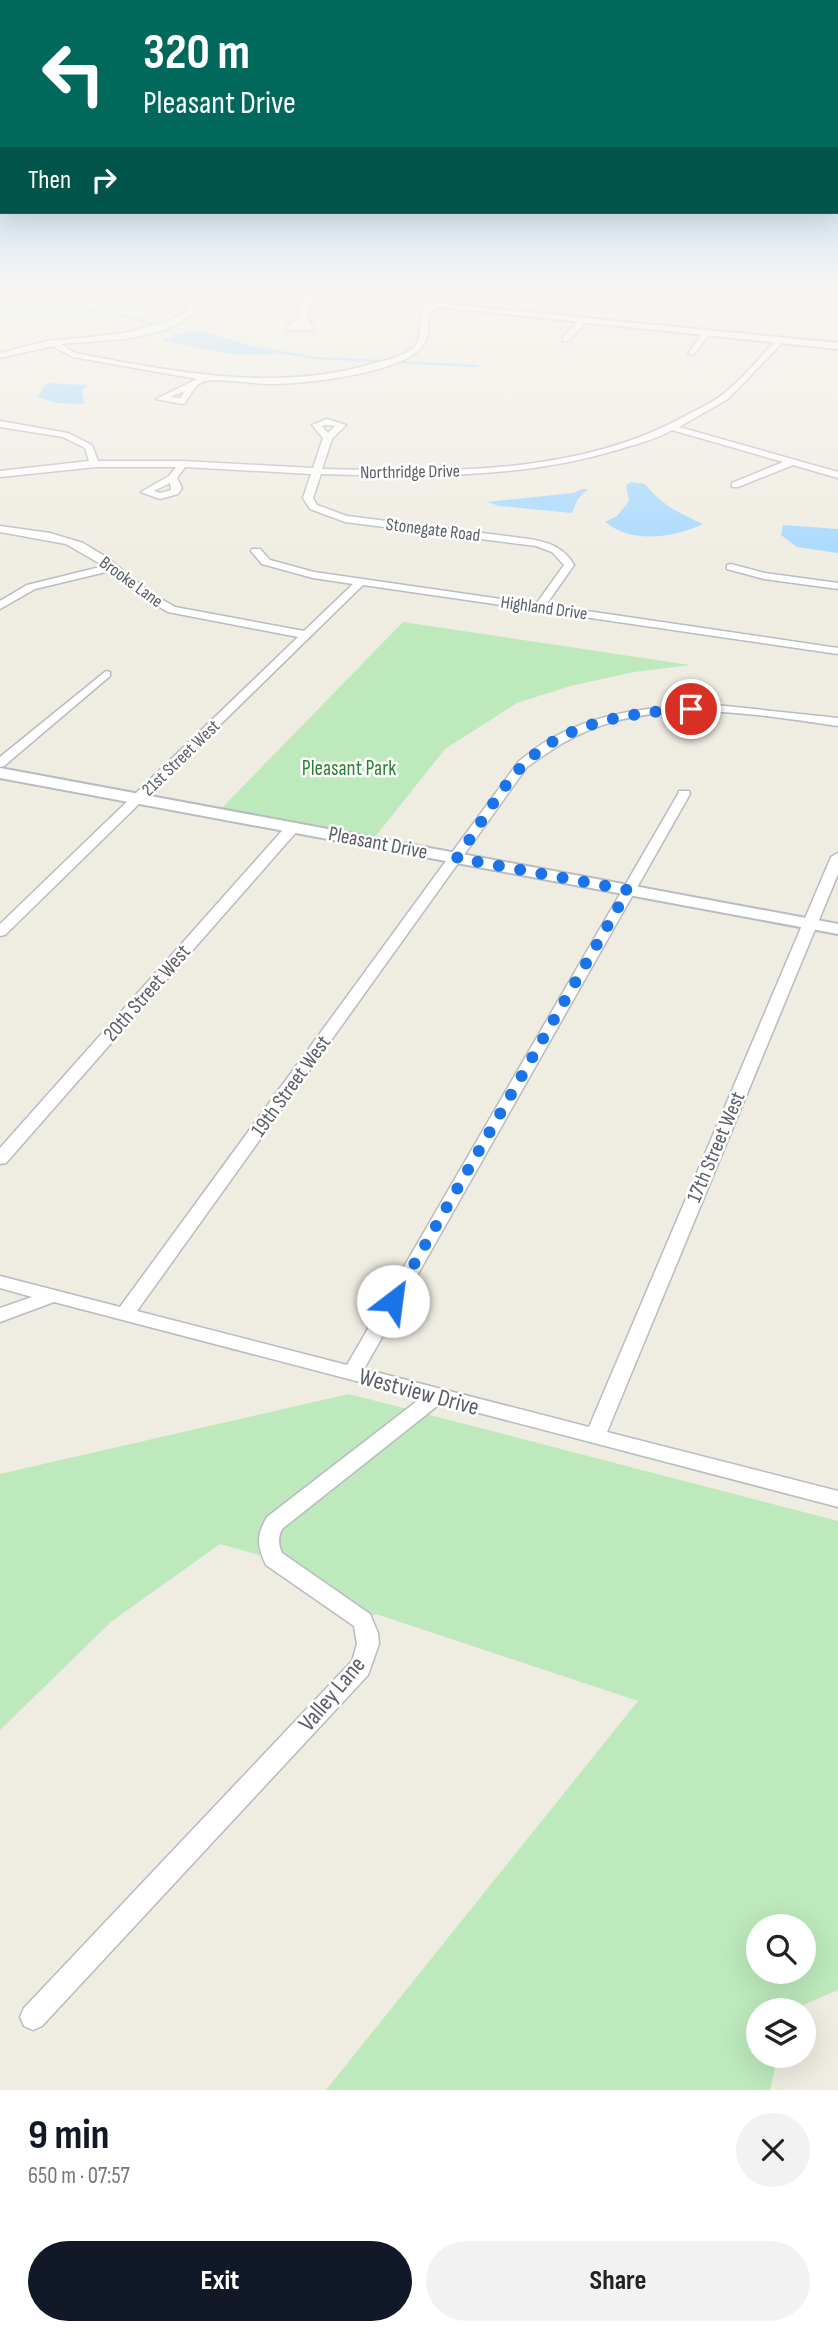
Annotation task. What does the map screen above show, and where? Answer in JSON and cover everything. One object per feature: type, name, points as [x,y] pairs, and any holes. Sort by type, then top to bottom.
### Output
[{"type":"street","name":"Northridge Drive","points":[[0,474],[94,464],[183,464],[406,474],[513,467],[607,450],[674,428],[734,391]]},
{"type":"street","points":[[0,424],[77,439],[89,447],[94,464]]},
{"type":"street","points":[[674,428],[838,475]]},
{"type":"street","points":[[318,472],[328,438]]},
{"type":"street","points":[[735,485],[792,462]]},
{"type":"street","points":[[172,478],[183,464]]},
{"type":"street","name":"Stonegate Road","points":[[318,472],[309,500],[313,507],[324,514],[538,544],[556,551],[568,561],[568,568],[539,607]]},
{"type":"street","name":"Brooke Lane","points":[[0,529],[70,541],[153,602],[172,610],[306,635]]},
{"type":"street","name":"Highland Drive","points":[[256,551],[266,562],[278,567],[361,582],[838,651]]},
{"type":"street","points":[[731,567],[764,576],[838,586]]},
{"type":"street","points":[[0,606],[31,587],[109,568]]},
{"type":"street","name":"21st Street West","points":[[0,932],[361,582]]},
{"type":"street","points":[[0,763],[106,674]]},
{"type":"street","name":"19th Street West","points":[[125,1314],[523,764],[548,745],[578,730],[646,713],[706,708],[775,713],[838,722]]},
{"type":"street","name":"Pleasant Drive","points":[[0,773],[838,929]]},
{"type":"street","points":[[351,1374],[684,794]]},
{"type":"street","name":"20th Street West","points":[[0,1159],[293,827]]},
{"type":"street","name":"17th Street West","points":[[595,1437],[838,856]]},
{"type":"street","name":"Westview Drive","points":[[0,1282],[838,1499]]},
{"type":"street","points":[[0,1315],[53,1296]]},
{"type":"street","name":"Valley Lane","points":[[33,2017],[360,1668],[369,1650],[369,1633],[362,1620],[274,1559],[267,1547],[267,1535],[274,1523],[436,1397]]},
{"type":"green space","name":"Pleasant Park","points":[[403,622],[690,665],[634,672],[570,686],[517,703],[445,749],[371,842],[217,813]]},
{"type":"green space","points":[[349,1394],[838,1521],[838,1990],[816,1999],[746,1998],[746,2068],[775,2068],[770,2090],[326,2090],[638,1701],[376,1614],[362,1620],[274,1559],[220,1544],[112,1621],[0,1730],[0,1474]]},
{"type":"water","points":[[42,391],[82,391],[84,404],[56,403],[38,397]]},
{"type":"water","points":[[631,482],[645,484],[664,503],[703,524],[679,533],[653,536],[628,534],[616,529],[605,522],[617,516],[629,501],[626,485]]},
{"type":"water","points":[[588,489],[578,499],[572,513],[499,506],[487,502],[573,493]]},
{"type":"water","points":[[783,525],[838,529],[838,553],[797,547],[781,535]]},
{"type":"route","points":[[393,1301],[628,890],[457,858],[523,764],[548,745],[597,723],[646,713],[691,709]]}]
